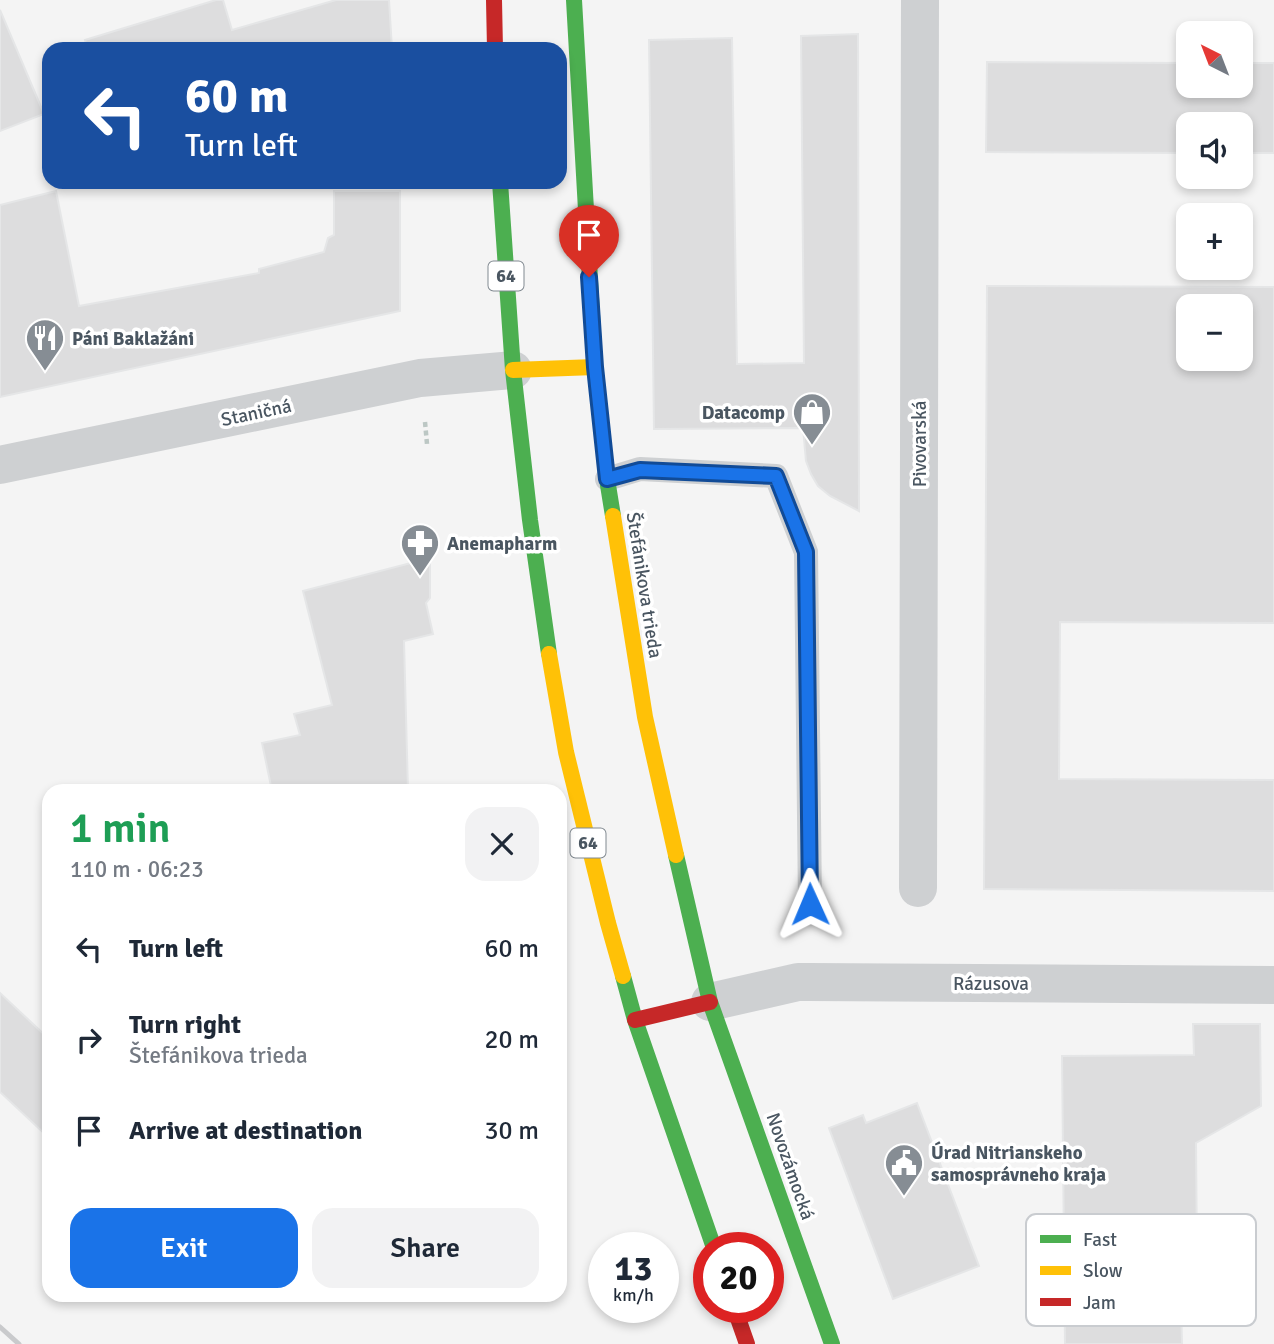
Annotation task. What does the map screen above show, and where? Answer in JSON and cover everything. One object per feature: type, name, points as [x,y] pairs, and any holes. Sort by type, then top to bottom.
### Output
[{"type":"main road","points":[[494,0],[495,42]]},
{"type":"main road","name":"Štefánikova trieda","points":[[574,0],[595,367],[607,479],[645,717],[710,1002]]},
{"type":"main road","name":"64","points":[[500,189],[513,370],[532,533],[564,740],[608,923],[635,1020],[708,1232]]},
{"type":"main road","points":[[513,370],[595,367]]},
{"type":"main road","points":[[635,1020],[710,1002]]},
{"type":"main road","name":"Novozámocká","points":[[710,1002],[832,1344]]},
{"type":"main road","points":[[740,1323],[747,1344]]},
{"type":"street","name":"Pivovarská","points":[[918,888],[920,0]]},
{"type":"street","name":"Staničná","points":[[0,465],[420,378],[513,370]]},
{"type":"street","name":"Rázusova","points":[[710,1002],[798,982],[1274,985]]},
{"type":"lane","points":[[607,479],[640,470],[776,476],[806,552],[810,904]]},
{"type":"path","points":[[425,422],[427,444]]},
{"type":"building","points":[[216,0],[223,0],[232,30],[336,0],[389,0],[392,42],[85,40]]},
{"type":"building","points":[[0,10],[42,115],[0,131]]},
{"type":"building","points":[[858,34],[859,511],[830,496],[818,486],[806,461],[803,428],[654,429],[649,40],[732,38],[737,364],[804,363],[801,36]]},
{"type":"building","points":[[987,62],[1176,63],[1176,98],[1253,98],[1253,63],[1274,63],[1274,153],[1253,153],[1253,112],[1176,112],[1176,153],[986,152]]},
{"type":"building","points":[[56,191],[79,306],[259,273],[259,269],[324,252],[328,238],[334,235],[334,191],[400,191],[400,311],[0,397],[0,205]]},
{"type":"building","points":[[987,286],[1274,287],[1274,623],[1060,622],[1059,779],[1274,780],[1274,891],[984,889]]},
{"type":"building","points":[[430,558],[430,598],[426,603],[433,634],[404,641],[408,784],[271,784],[262,743],[300,735],[294,714],[332,705],[303,591]]},
{"type":"building","points":[[0,993],[42,1032],[42,1131],[0,1092]]},
{"type":"building","points":[[1193,1024],[1260,1024],[1261,1106],[1196,1143],[1197,1214],[1064,1214],[1062,1056],[1194,1055]]},
{"type":"building","name":"Úrad Nitrianskeho samosprávneho kraja","points":[[917,1103],[979,1266],[893,1299],[829,1128],[863,1115],[866,1123]]},
{"type":"building","points":[[1065,1326],[1182,1326],[1182,1344],[1065,1344]]},
{"type":"railway","points":[[0,1327],[19,1344]]},
{"type":"traffic: fast","points":[[574,0],[595,367],[613,516]]},
{"type":"traffic: fast","points":[[500,189],[513,370],[549,654]]},
{"type":"traffic: fast","points":[[676,855],[710,1002],[832,1344]]},
{"type":"traffic: fast","points":[[623,976],[635,1020],[708,1232]]},
{"type":"traffic: slow","points":[[513,370],[595,367]]},
{"type":"traffic: slow","points":[[613,516],[645,717],[676,855]]},
{"type":"traffic: slow","points":[[549,654],[566,752],[623,976]]},
{"type":"traffic: jam","points":[[494,0],[495,42]]},
{"type":"traffic: jam","points":[[635,1020],[710,1002]]},
{"type":"traffic: jam","points":[[740,1323],[747,1344]]},
{"type":"place","name":"Páni Baklažáni","points":[[45,372]]},
{"type":"place","name":"Datacomp","points":[[812,446]]},
{"type":"place","name":"Anemapharm","points":[[420,577]]},
{"type":"place","name":"Úrad Nitrianskeho samosprávneho kraja","points":[[904,1197]]},
{"type":"route","points":[[589,277],[607,479],[640,470],[776,476],[806,552],[810,904]]}]
